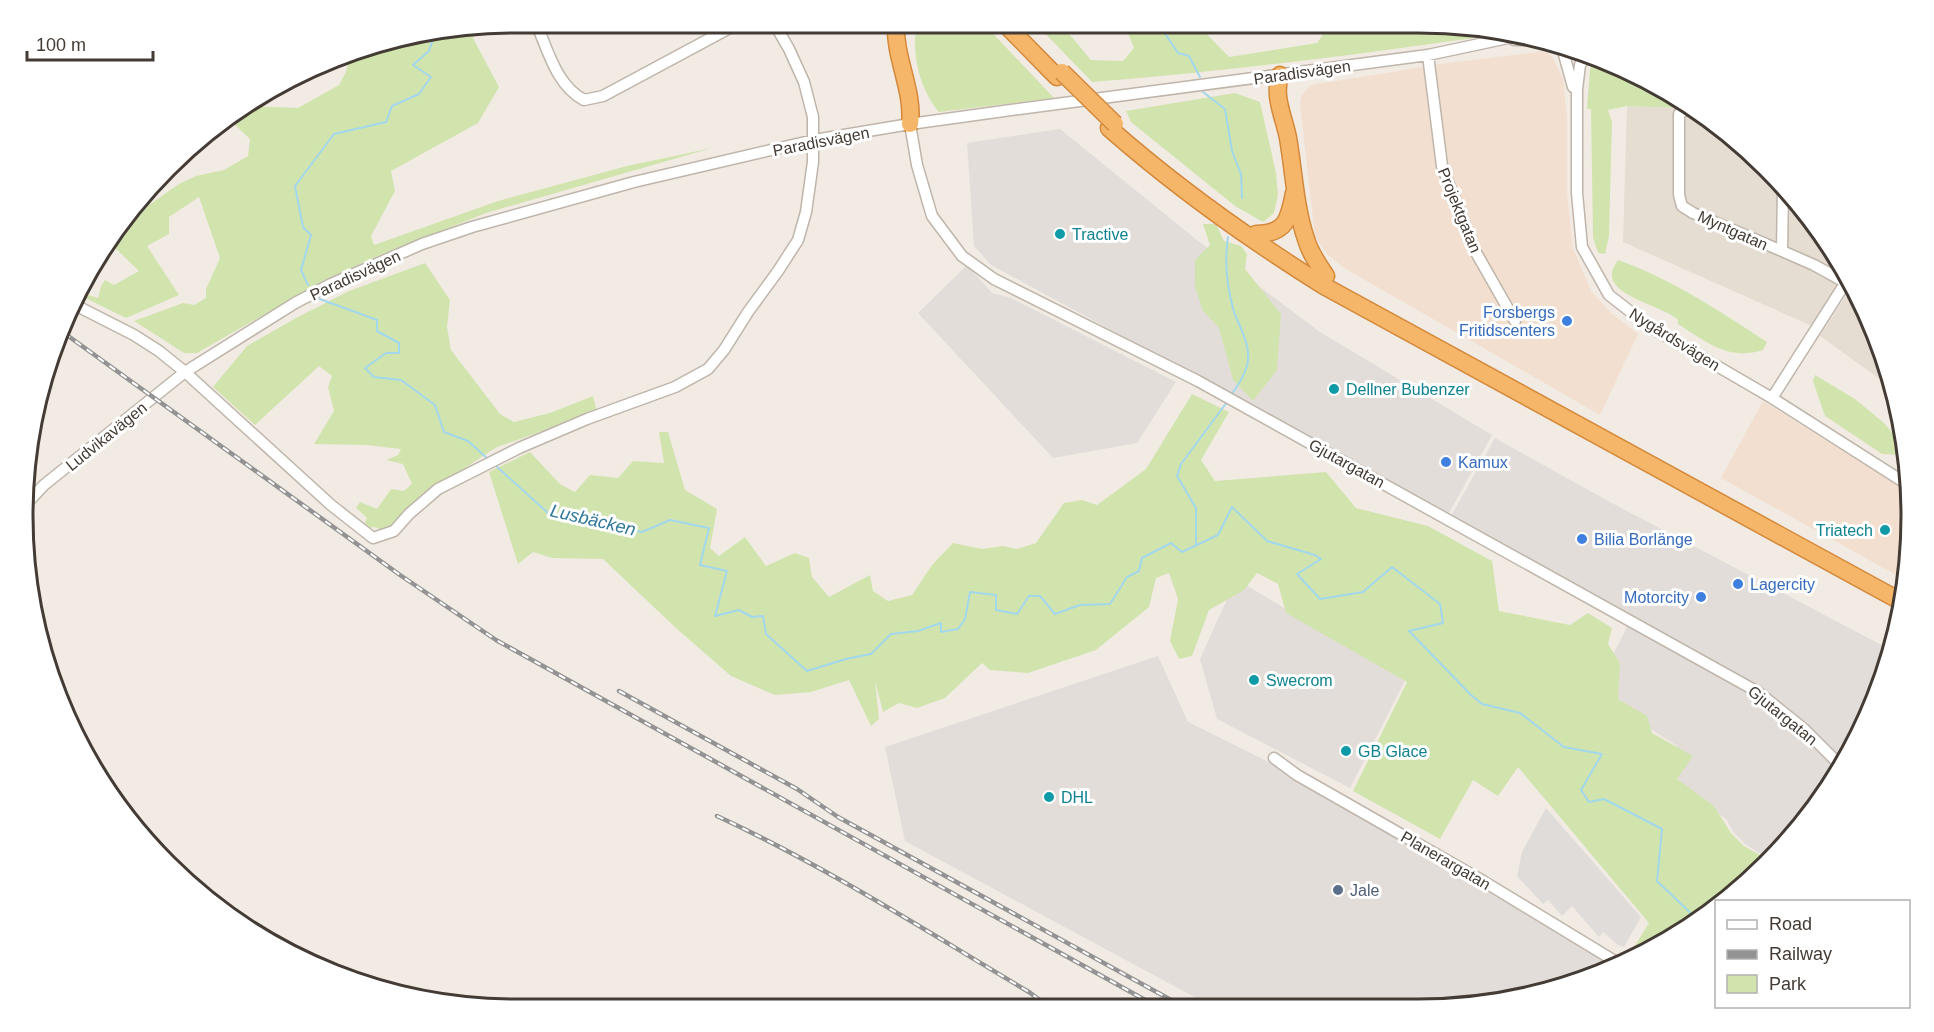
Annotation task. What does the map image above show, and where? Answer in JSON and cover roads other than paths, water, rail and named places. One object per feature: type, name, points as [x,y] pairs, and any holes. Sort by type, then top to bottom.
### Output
[{"type":"highway","points":[[897,33],[900,67],[910,102],[910,124]]},
{"type":"highway","points":[[1015,33],[1138,153],[1253,239],[1324,285],[1894,598]]},
{"type":"highway","points":[[1022,33],[1059,74]]},
{"type":"highway","points":[[1280,75],[1276,93],[1288,138],[1295,189],[1306,240],[1326,276]]},
{"type":"highway","points":[[1112,126],[1256,234],[1326,276],[1895,589]]},
{"type":"highway","points":[[1256,234],[1275,232],[1282,226],[1291,208],[1295,189]]},
{"type":"street","points":[[541,33],[560,77],[568,88],[584,100],[603,96],[720,33]]},
{"type":"street","points":[[80,308],[159,351],[331,505],[373,538],[394,531],[409,514],[438,489],[519,448],[587,418],[675,387],[708,369],[724,350],[747,312],[798,240],[806,212],[814,140],[813,117],[804,82],[780,33]]},
{"type":"street","name":"Paradisvägen","points":[[185,372],[304,298],[422,244],[472,227],[634,182],[814,140],[910,124],[1428,55],[1502,40]]},
{"type":"street","name":"Paradisvägen","points":[[1496,42],[1507,41]]},
{"type":"street","name":"Projektgatan","points":[[1428,55],[1442,166],[1474,249],[1515,321]]},
{"type":"street","name":"Nygårdsvägen","points":[[1564,56],[1572,76],[1576,105]]},
{"type":"street","name":"Nygårdsvägen","points":[[1582,62],[1576,105],[1577,193],[1582,247],[1609,295],[1650,327],[1772,398],[1900,479]]},
{"type":"street","name":"Myntgatan","points":[[1682,112],[1679,114],[1679,195],[1682,206],[1838,279]]},
{"type":"street","name":"Gjutargatan","points":[[910,124],[917,165],[932,216],[962,256],[994,279],[1198,381],[1758,692],[1804,729],[1835,760]]},
{"type":"street","name":"Myntgatan","points":[[1782,251],[1783,200]]},
{"type":"street","name":"Myntgatan","points":[[1772,398],[1845,292]]},
{"type":"street","name":"Ludvikavägen","points":[[34,496],[44,485],[185,372]]},
{"type":"street","name":"Planerargatan","points":[[1274,758],[1297,775],[1483,881],[1611,959]]},
{"type":"waterway","points":[[1165,33],[1178,53],[1189,56],[1200,77]]},
{"type":"waterway","name":"Lusbäcken","points":[[308,285],[301,270],[311,235],[303,227],[295,186],[334,134],[386,122],[392,106],[419,94],[431,77],[413,65],[429,51],[433,40]]},
{"type":"waterway","points":[[1203,92],[1225,109],[1232,151],[1241,174],[1242,198]]},
{"type":"waterway","points":[[1228,237],[1226,256],[1228,284],[1234,312],[1248,352],[1247,366],[1231,395]]},
{"type":"waterway","name":"Lusbäcken","points":[[317,298],[377,320],[377,331],[399,343],[399,353],[386,353],[365,368],[374,377],[401,380],[435,405],[444,432],[468,441],[488,459]]},
{"type":"waterway","points":[[1196,545],[1196,508],[1177,476],[1181,464],[1227,402]]},
{"type":"waterway","name":"Lusbäcken","points":[[495,465],[548,513],[642,532],[670,520],[709,528],[700,565],[727,571],[715,616],[739,610],[752,617],[763,616],[766,634],[807,671],[871,654],[891,634],[918,631],[941,623],[941,632],[958,629],[965,619],[970,592],[996,595],[996,610],[1017,614],[1029,596],[1040,596],[1055,614],[1080,605],[1110,604],[1127,577],[1139,571],[1142,558],[1171,543],[1182,552],[1218,535],[1232,507],[1267,541],[1315,555],[1321,559],[1297,574],[1320,599],[1363,592],[1392,567],[1440,604],[1443,623],[1409,631],[1471,695],[1482,704],[1520,713],[1564,747],[1602,754],[1581,790],[1589,802],[1604,799],[1662,829],[1657,881],[1692,914]]},
{"type":"railway","points":[[68,336],[400,575],[496,640],[1143,999]]},
{"type":"railway","points":[[619,691],[797,789],[838,817],[1169,999]]},
{"type":"railway","points":[[717,816],[797,856],[875,900],[1038,999]]},
{"type":"place","name":"Tractive","points":[[1060,234]]},
{"type":"place","name":"Forsbergs Fritidscenters","points":[[1567,321]]},
{"type":"place","name":"Dellner Bubenzer","points":[[1334,389]]},
{"type":"place","name":"Kamux","points":[[1446,462]]},
{"type":"place","name":"Triatech","points":[[1885,530]]},
{"type":"place","name":"Bilia Borlänge","points":[[1582,539]]},
{"type":"place","name":"Lagercity","points":[[1738,584]]},
{"type":"place","name":"Motorcity","points":[[1701,597]]},
{"type":"place","name":"Swecrom","points":[[1254,680]]},
{"type":"place","name":"GB Glace","points":[[1346,751]]},
{"type":"place","name":"DHL","points":[[1049,797]]},
{"type":"place","name":"Jale","points":[[1338,890]]}]
